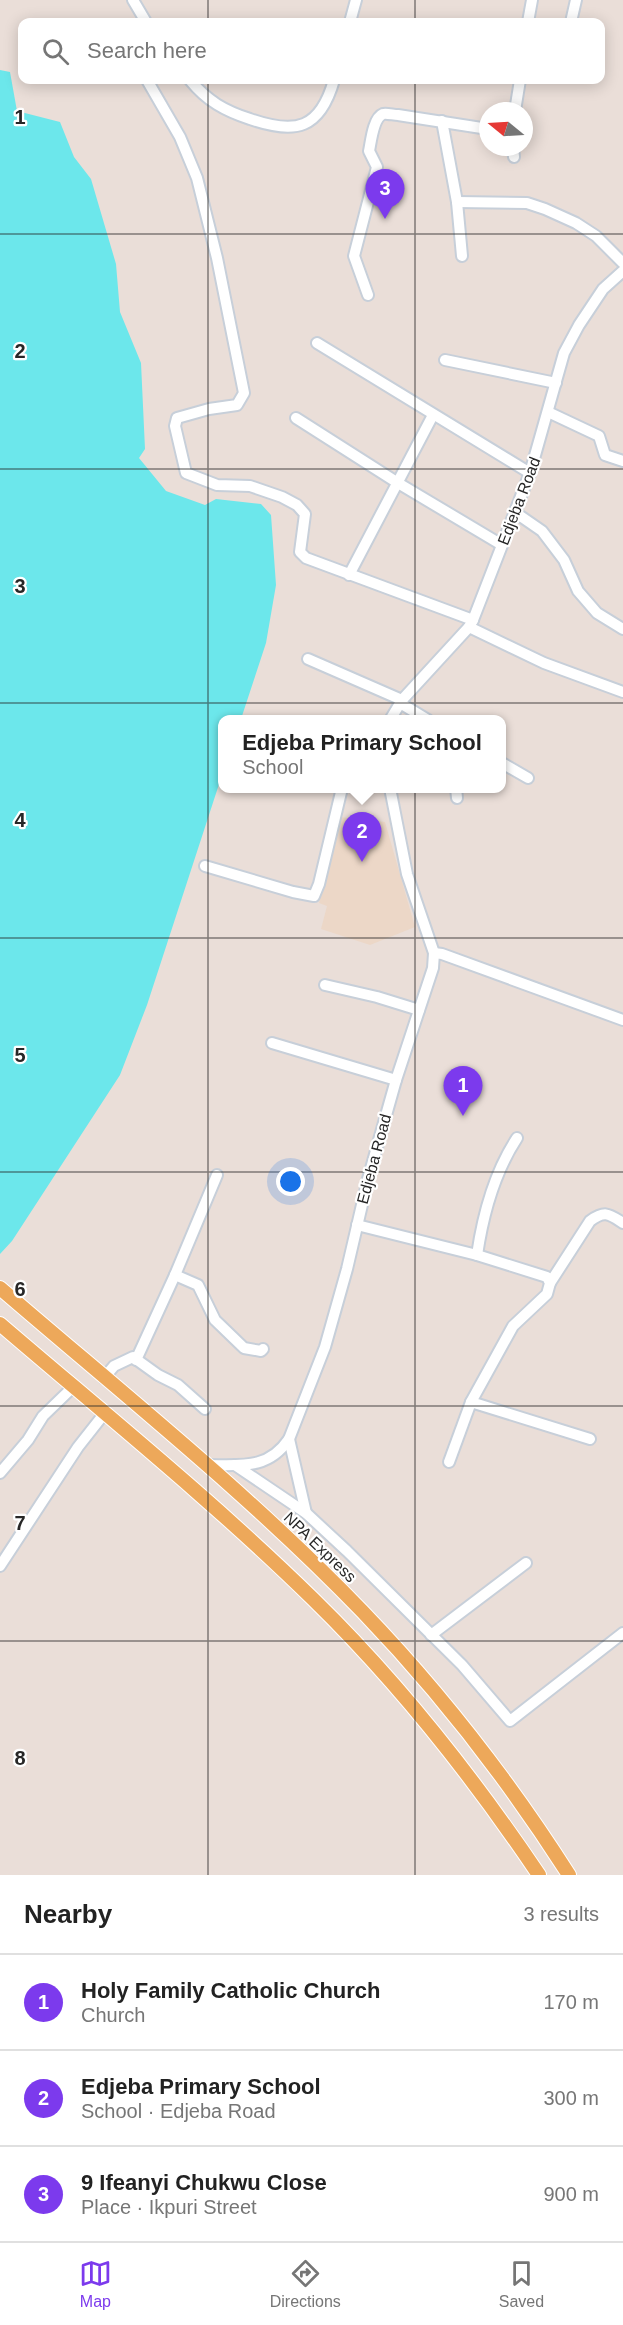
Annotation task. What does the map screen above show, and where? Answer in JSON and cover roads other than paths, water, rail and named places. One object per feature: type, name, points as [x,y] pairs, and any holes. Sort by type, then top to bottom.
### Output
[{"type":"main road","name":"NPA Express","points":[[0,1288],[206,1466],[320,1569],[397,1649],[445,1704],[521,1802],[569,1875]]},
{"type":"main road","points":[[0,1324],[269,1557],[358,1645],[442,1743],[511,1833],[539,1875]]},
{"type":"street","points":[[133,0],[144,18]]},
{"type":"street","points":[[351,18],[356,0]]},
{"type":"street","points":[[529,18],[532,0]]},
{"type":"street","points":[[572,18],[576,0]]},
{"type":"street","points":[[149,84],[180,137],[196,178],[217,258],[244,393],[237,405],[209,409],[177,418],[175,426],[186,473],[217,485],[250,486],[297,505],[305,514],[301,555],[471,623],[544,663],[623,692]]},
{"type":"street","points":[[194,84],[209,101],[226,111],[286,129],[301,125],[315,117],[328,99],[333,84]]},
{"type":"street","points":[[516,102],[519,84]]},
{"type":"street","points":[[368,296],[354,256],[377,167],[369,156],[376,123],[383,114],[479,128]]},
{"type":"street","points":[[442,122],[457,202],[462,256]]},
{"type":"street","points":[[457,202],[527,203],[545,209],[576,223],[596,236],[623,263]]},
{"type":"street","name":"Edjeba Road","points":[[393,715],[401,701],[471,623],[531,473],[564,354],[579,325],[603,289],[623,271]]},
{"type":"street","points":[[317,344],[531,473]]},
{"type":"street","points":[[445,360],[556,383]]},
{"type":"street","points":[[548,412],[599,436],[605,455],[623,461]]},
{"type":"street","points":[[349,575],[433,415]]},
{"type":"street","points":[[296,418],[502,546]]},
{"type":"street","points":[[516,513],[542,531],[564,560],[579,591],[597,613],[623,629]]},
{"type":"street","points":[[308,658],[401,701],[421,715]]},
{"type":"street","points":[[506,766],[528,778]]},
{"type":"street","points":[[205,866],[314,896],[341,793]]},
{"type":"street","name":"Edjeba Road","points":[[206,1466],[266,1462],[280,1452],[289,1439],[325,1347],[396,1080],[429,986],[434,953],[407,874],[391,793]]},
{"type":"street","points":[[434,953],[623,1020]]},
{"type":"street","points":[[325,985],[419,1010]]},
{"type":"street","points":[[272,1043],[396,1080]]},
{"type":"street","points":[[477,1255],[495,1178],[505,1156],[517,1138]]},
{"type":"street","points":[[136,1360],[217,1175]]},
{"type":"street","points":[[449,1462],[471,1401],[513,1326],[547,1294],[550,1284],[590,1221],[599,1215],[608,1214],[623,1223]]},
{"type":"street","points":[[357,1225],[477,1255],[547,1277],[550,1284]]},
{"type":"street","points":[[175,1275],[198,1285],[215,1320],[242,1347],[261,1351],[263,1349]]},
{"type":"street","points":[[104,1378],[114,1366],[133,1357],[158,1376],[178,1385],[205,1409]]},
{"type":"street","points":[[0,1473],[28,1440],[43,1416],[73,1387]]},
{"type":"street","points":[[471,1401],[590,1439]]},
{"type":"street","points":[[0,1566],[78,1447],[104,1413]]},
{"type":"street","points":[[289,1439],[306,1513]]},
{"type":"street","points":[[235,1465],[306,1513],[462,1665],[510,1720],[623,1633]]},
{"type":"street","points":[[0,1549],[19,1540]]},
{"type":"street","points":[[431,1635],[526,1563]]},
{"type":"water","points":[[0,70],[10,72],[17,111],[60,122],[74,157],[91,179],[116,264],[120,312],[141,363],[145,449],[139,458],[166,491],[205,505],[216,499],[261,504],[271,515],[276,585],[266,643],[242,715],[218,715],[218,787],[147,1005],[120,1075],[12,1241],[0,1254]]},
{"type":"place","name":"9 Ifeanyi Chukwu Close","points":[[385,219]]},
{"type":"place","name":"Edjeba Primary School","points":[[362,862]]},
{"type":"place","name":"Holy Family Catholic Church","points":[[463,1116]]}]
